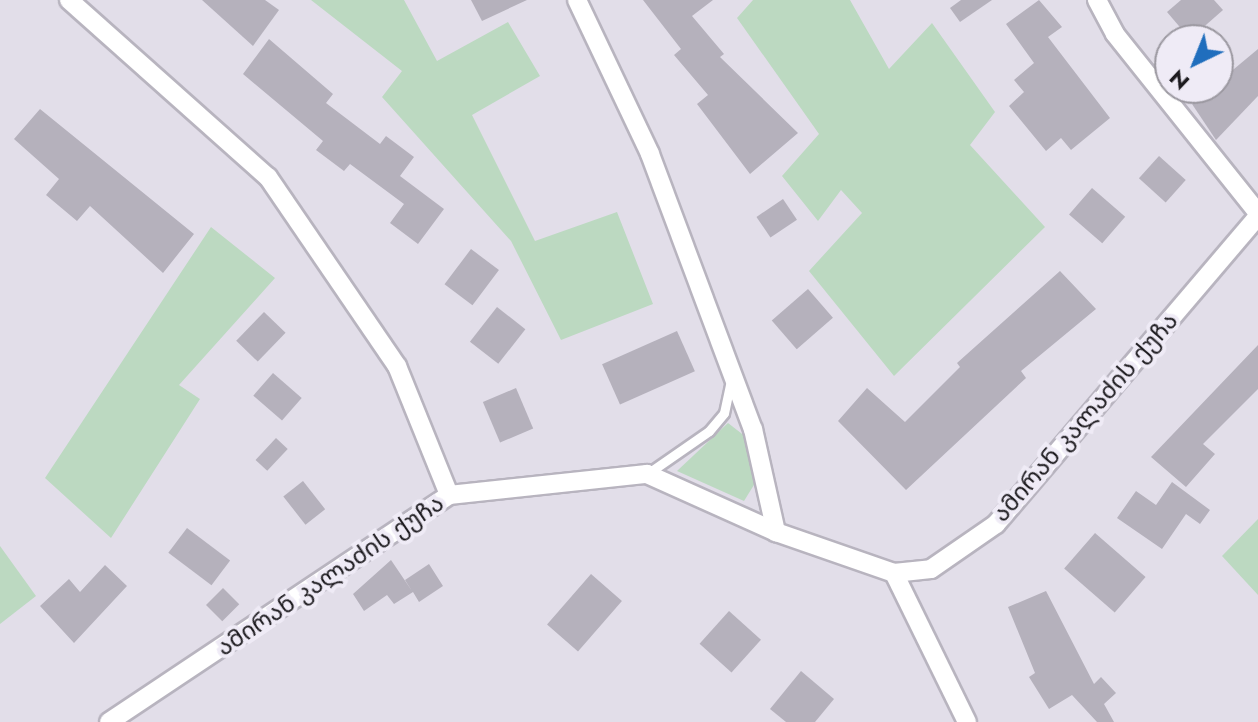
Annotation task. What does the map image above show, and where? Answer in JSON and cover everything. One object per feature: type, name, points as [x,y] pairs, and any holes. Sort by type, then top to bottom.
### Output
[{"type":"street","points":[[69,0],[268,177],[397,366],[449,495]]},
{"type":"street","points":[[577,0],[650,154],[753,429],[776,532]]},
{"type":"street","points":[[1097,0],[1115,34],[1258,215]]},
{"type":"street","name":"ამირან კალაძის ქუჩა","points":[[109,722],[449,495],[647,474],[776,532],[894,573],[931,569],[996,524],[1258,215]]},
{"type":"street","points":[[894,573],[967,722]]},
{"type":"lane","points":[[647,474],[686,450],[724,413],[730,369]]},
{"type":"green space","points":[[311,0],[404,0],[437,61],[508,22],[540,76],[472,115],[535,241],[617,212],[653,304],[561,340],[511,241],[382,97],[402,71]]},
{"type":"green space","points":[[753,0],[850,0],[889,69],[932,23],[995,112],[970,145],[1045,227],[894,376],[809,271],[862,213],[841,190],[818,221],[782,176],[819,134],[737,18]]},
{"type":"green space","points":[[211,227],[275,278],[179,385],[200,399],[111,538],[45,478]]},
{"type":"green space","points":[[728,423],[746,437],[757,480],[744,501],[677,471]]},
{"type":"green space","points":[[1258,519],[1258,595],[1222,556]]},
{"type":"green space","points":[[0,546],[36,596],[0,624]]},
{"type":"building","points":[[202,0],[265,0],[279,10],[253,46]]},
{"type":"building","points":[[471,0],[527,0],[482,21]]},
{"type":"building","points":[[643,0],[713,0],[692,16],[724,54],[720,57],[798,133],[750,174],[697,104],[708,95],[674,55],[681,49]]},
{"type":"building","points":[[961,0],[992,0],[960,22],[950,8]]},
{"type":"building","points":[[1039,0],[1062,27],[1048,37],[1110,118],[1071,150],[1061,138],[1046,151],[1009,106],[1024,92],[1014,80],[1034,63],[1006,24]]},
{"type":"building","points":[[1181,0],[1214,0],[1223,10],[1207,24],[1177,24],[1167,12]]},
{"type":"building","points":[[269,39],[333,94],[326,103],[380,144],[386,136],[414,157],[400,176],[444,209],[418,244],[390,223],[404,204],[350,164],[344,171],[316,150],[323,141],[243,74]]},
{"type":"building","points":[[1258,49],[1258,96],[1216,140],[1192,104],[1234,104],[1234,69]]},
{"type":"building","points":[[40,109],[194,234],[163,273],[90,206],[77,221],[46,195],[59,179],[14,139]]},
{"type":"building","points":[[1159,156],[1186,180],[1166,202],[1139,178]]},
{"type":"building","points":[[1092,188],[1125,217],[1102,243],[1069,214]]},
{"type":"building","points":[[783,199],[797,220],[770,238],[756,217]]},
{"type":"building","points":[[471,249],[499,270],[472,305],[445,284]]},
{"type":"building","points":[[1060,271],[1096,309],[1021,371],[1026,378],[906,490],[838,421],[867,388],[905,422],[960,367],[957,363]]},
{"type":"building","points":[[808,289],[833,318],[797,349],[772,320]]},
{"type":"building","points":[[497,307],[525,329],[498,364],[470,342]]},
{"type":"building","points":[[264,312],[286,333],[258,362],[236,341]]},
{"type":"building","points":[[677,331],[695,371],[620,405],[602,364]]},
{"type":"building","points":[[1258,345],[1258,389],[1203,444],[1215,454],[1186,487],[1151,457]]},
{"type":"building","points":[[273,373],[302,398],[282,421],[253,396]]},
{"type":"building","points":[[516,388],[533,429],[500,443],[483,402]]},
{"type":"building","points":[[276,438],[288,449],[267,471],[256,460]]},
{"type":"building","points":[[303,481],[325,509],[305,525],[283,496]]},
{"type":"building","points":[[1172,482],[1210,510],[1200,524],[1186,514],[1162,549],[1117,518],[1136,491],[1156,505]]},
{"type":"building","points":[[187,528],[230,560],[211,585],[168,553]]},
{"type":"building","points":[[1095,533],[1146,577],[1115,612],[1064,568]]},
{"type":"building","points":[[391,560],[412,591],[405,580],[429,564],[443,586],[419,602],[413,592],[394,604],[387,595],[364,611],[353,594]]},
{"type":"building","points":[[105,565],[127,586],[74,643],[40,606],[69,579],[80,592]]},
{"type":"building","points":[[591,574],[622,601],[578,651],[547,625]]},
{"type":"building","points":[[223,588],[239,604],[222,621],[206,605]]},
{"type":"building","points":[[1046,591],[1094,684],[1101,677],[1116,693],[1104,704],[1114,722],[1097,722],[1072,695],[1049,709],[1029,677],[1035,673],[1008,607]]},
{"type":"building","points":[[729,611],[761,640],[732,672],[700,644]]},
{"type":"building","points":[[801,671],[834,699],[815,722],[786,722],[770,709]]}]
